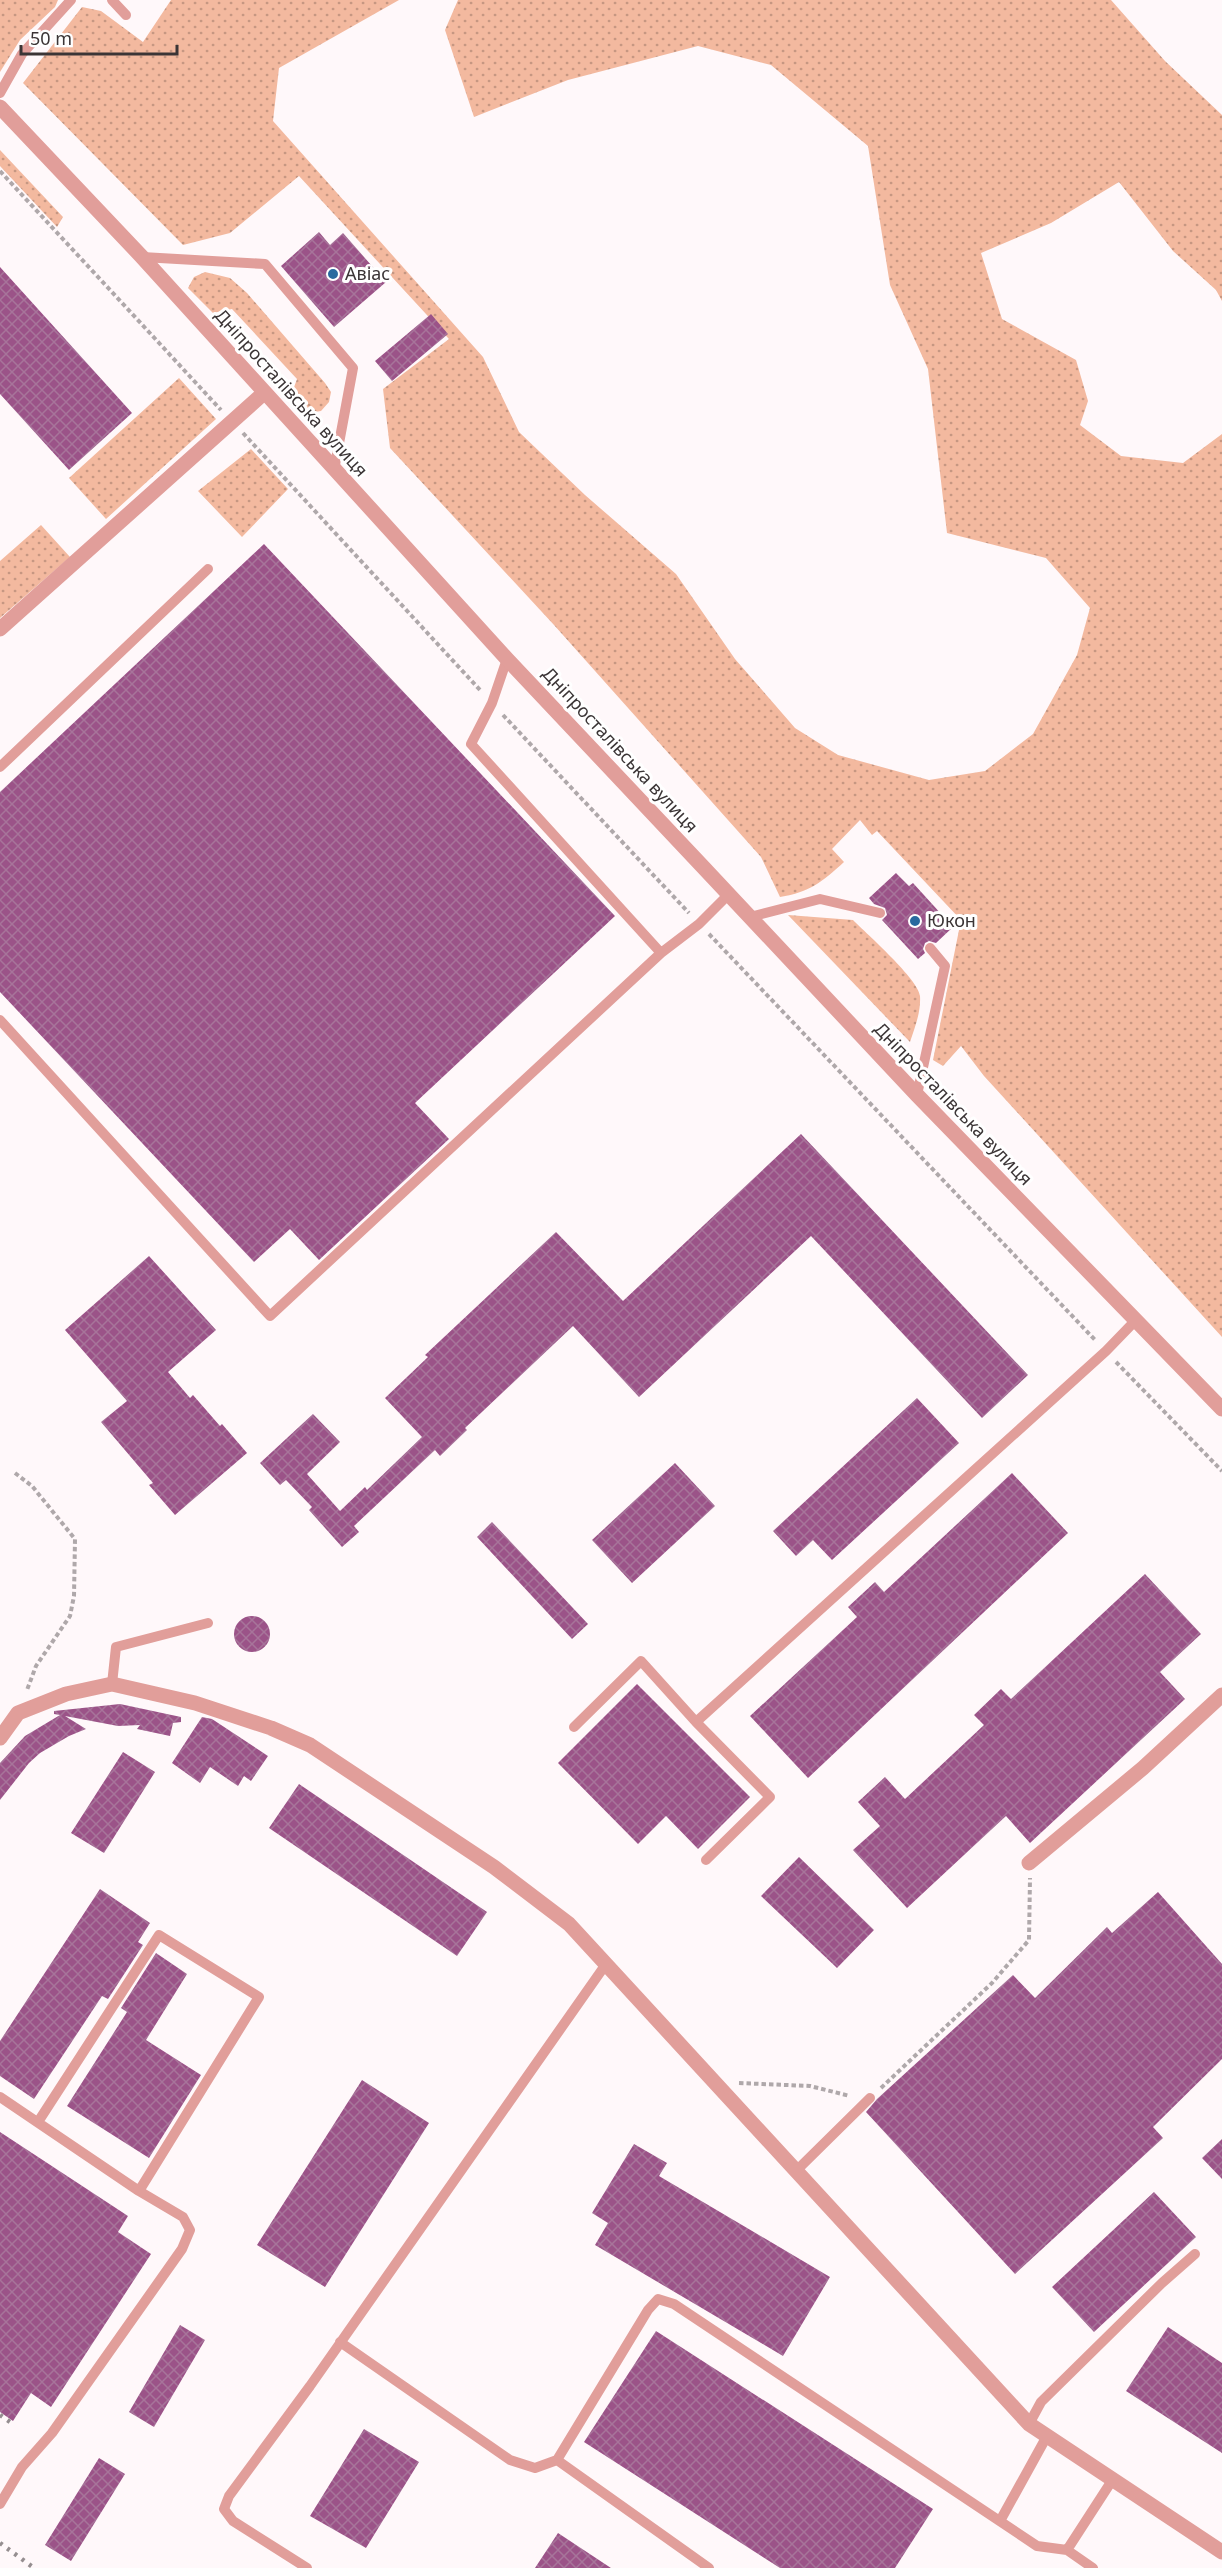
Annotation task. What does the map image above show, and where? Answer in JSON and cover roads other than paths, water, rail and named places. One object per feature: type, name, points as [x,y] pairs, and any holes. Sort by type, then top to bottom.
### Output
[{"type":"street","name":"Дніпросталівська вулиця","points":[[0,107],[142,257],[507,659],[917,1095],[1222,1409]]},
{"type":"street","points":[[0,629],[264,393]]},
{"type":"street","points":[[0,1738],[18,1713],[66,1694],[112,1684],[195,1702],[271,1728],[310,1745],[494,1868],[569,1924],[1029,2424],[1222,2552]]},
{"type":"street","points":[[1029,1863],[1143,1768],[1222,1695]]},
{"type":"lane","points":[[0,93],[22,54],[71,0]]},
{"type":"lane","points":[[112,0],[126,15]]},
{"type":"lane","points":[[142,257],[265,264],[353,368],[334,470]]},
{"type":"lane","points":[[0,767],[208,569]]},
{"type":"lane","points":[[507,659],[492,703],[471,744],[662,953]]},
{"type":"lane","points":[[0,1020],[270,1316],[662,953],[699,924],[729,894]]},
{"type":"lane","points":[[750,917],[820,898],[880,913]]},
{"type":"lane","points":[[917,1095],[945,966],[930,948]]},
{"type":"lane","points":[[696,1722],[1106,1351],[1135,1321]]},
{"type":"lane","points":[[112,1684],[116,1647],[208,1623]]},
{"type":"lane","points":[[574,1726],[641,1661],[696,1722],[770,1797],[706,1860]]},
{"type":"lane","points":[[38,2122],[159,1935],[259,1997],[139,2191]]},
{"type":"lane","points":[[308,2568],[233,2521],[224,2509],[230,2496],[606,1964]]},
{"type":"lane","points":[[0,2097],[139,2191],[183,2217],[190,2230],[175,2259],[52,2433],[22,2467],[0,2504]]},
{"type":"lane","points":[[796,2171],[870,2098]]},
{"type":"lane","points":[[1029,2424],[1041,2402],[1162,2283],[1196,2254]]},
{"type":"lane","points":[[340,2342],[510,2460],[535,2468],[557,2460],[648,2310],[658,2299],[674,2304],[1037,2546],[1067,2550],[1093,2568]]},
{"type":"lane","points":[[1000,2521],[1047,2436]]},
{"type":"lane","points":[[557,2460],[709,2568]]},
{"type":"lane","points":[[1067,2550],[1113,2479]]},
{"type":"railway","points":[[0,2415],[13,2424]]},
{"type":"railway","points":[[0,2543],[34,2568]]},
{"type":"place","name":"Авіас","points":[[333,274]]},
{"type":"place","name":"Юкон","points":[[915,921]]}]
